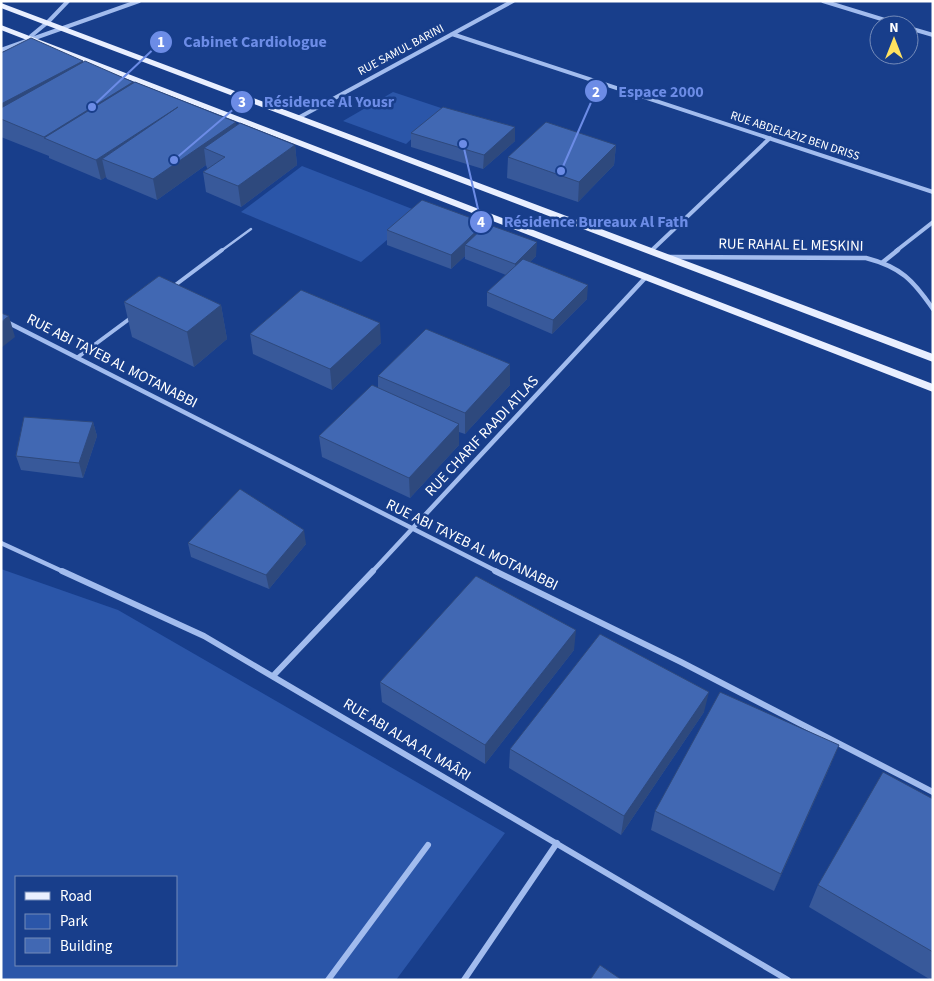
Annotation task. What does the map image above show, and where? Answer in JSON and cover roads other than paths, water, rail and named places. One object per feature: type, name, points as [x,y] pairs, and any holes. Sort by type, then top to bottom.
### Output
[{"type":"main road","points":[[1,5],[668,256],[933,358]]},
{"type":"main road","points":[[1,27],[933,388]]},
{"type":"street","points":[[29,38],[68,1]]},
{"type":"street","points":[[1,50],[29,38],[139,1]]},
{"type":"street","name":"RUE SAMUL BARINI","points":[[298,118],[513,1]]},
{"type":"street","points":[[823,1],[869,15]]},
{"type":"street","points":[[919,31],[933,35]]},
{"type":"street","name":"RUE ABDELAZIZ BEN DRISS","points":[[452,34],[933,192]]},
{"type":"street","points":[[651,250],[770,138]]},
{"type":"street","name":"RUE RAHAL EL MESKINI","points":[[883,262],[933,222]]},
{"type":"street","name":"RUE RAHAL EL MESKINI","points":[[668,256],[848,257],[883,262],[902,270],[933,309]]},
{"type":"street","name":"RUE CHARIF RAADI ATLAS","points":[[273,676],[412,530],[646,277]]},
{"type":"street","name":"RUE ABI TAYEB AL MOTANABBI","points":[[1,319],[412,530],[681,662],[933,792]]},
{"type":"street","name":"RUE ABI ALAA AL MAÂRI","points":[[1,542],[204,636],[788,980]]},
{"type":"street","points":[[464,980],[557,844]]},
{"type":"street","points":[[328,980],[428,845]]},
{"type":"lane","points":[[172,287],[252,229]]},
{"type":"lane","points":[[78,357],[133,316]]},
{"type":"place","name":"Cabinet Cardiologue","points":[[92,107]]},
{"type":"place","name":"Résidence Bureaux Al Fath","points":[[463,144]]},
{"type":"place","name":"Résidence Al Yousr","points":[[174,160]]},
{"type":"place","name":"Espace 2000","points":[[561,171]]}]
